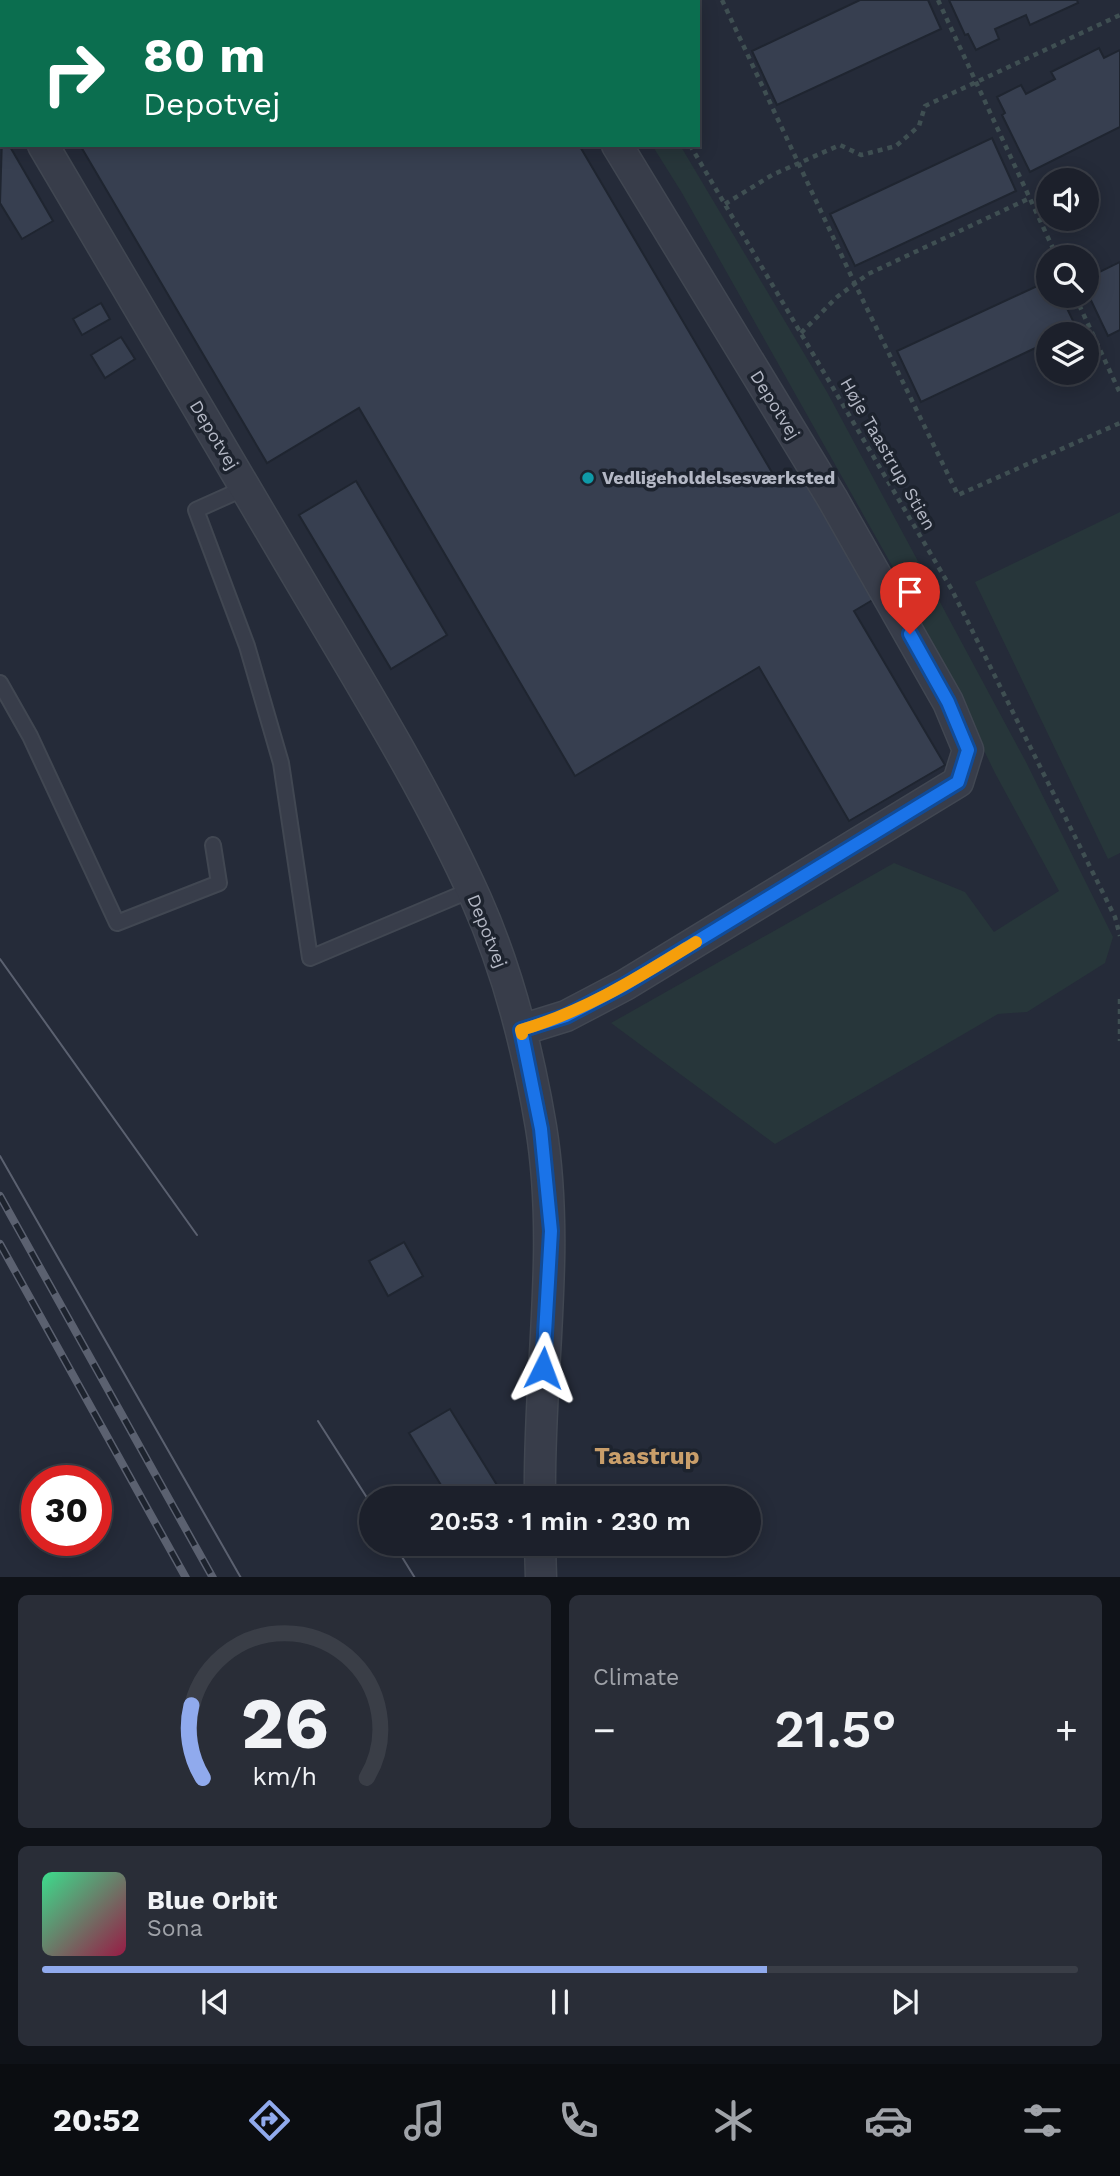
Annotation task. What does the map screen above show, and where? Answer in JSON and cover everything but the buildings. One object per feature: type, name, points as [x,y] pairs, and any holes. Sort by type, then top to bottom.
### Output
[{"type":"street","name":"Depotvej","points":[[44,147],[402,753],[471,890],[502,968],[521,1030],[541,1129],[551,1231],[539,1450],[540,1486]]},
{"type":"street","name":"Depotvej","points":[[521,1030],[566,1016],[625,985],[958,782],[968,750],[948,702],[832,498],[618,147]]},
{"type":"street","points":[[540,1556],[541,1577]]},
{"type":"lane","points":[[245,488],[196,510],[247,646],[282,763],[310,958],[471,890]]},
{"type":"lane","points":[[0,683],[30,736],[117,923],[219,883],[214,845]]},
{"type":"path","points":[[722,0],[855,284],[958,495],[1120,422]]},
{"type":"path","points":[[938,0],[1052,245]]},
{"type":"path","points":[[725,204],[772,175],[840,145],[862,155],[895,146],[919,126],[925,106],[1120,15]]},
{"type":"path","name":"Høje Taastrup Stien","points":[[691,147],[952,590],[1115,917],[1120,936]]},
{"type":"path","points":[[801,333],[837,297],[868,274],[1030,198]]},
{"type":"path","points":[[1081,308],[1120,393]]},
{"type":"path","points":[[1120,999],[1120,1041]]},
{"type":"shaded area","points":[[653,147],[681,147],[827,392],[1026,762],[1113,937],[1105,963],[1027,1012],[998,1014],[775,1144],[611,1023],[894,863],[965,892],[994,932],[1059,891],[995,773],[899,578],[682,193]]},
{"type":"shaded area","points":[[1120,512],[1120,853],[1108,859],[975,582]]},
{"type":"tram line","points":[[0,959],[197,1235]]},
{"type":"tram line","points":[[0,1156],[240,1577]]},
{"type":"tram line","points":[[318,1421],[360,1486]]},
{"type":"tram line","points":[[401,1556],[414,1577]]},
{"type":"railway","points":[[0,1196],[212,1577]]},
{"type":"railway","points":[[0,1244],[185,1577]]},
{"type":"slow traffic","points":[[522,1034],[521,1030],[566,1016],[625,985],[696,942]]},
{"type":"place","name":"Vedligeholdelsesværksted","points":[[588,478]]},
{"type":"district","name":"Taastrup","points":[[647,1456]]},
{"type":"route","points":[[543,1368],[551,1231],[541,1129],[521,1030],[566,1016],[625,985],[958,782],[968,750],[948,702],[910,634]]}]
